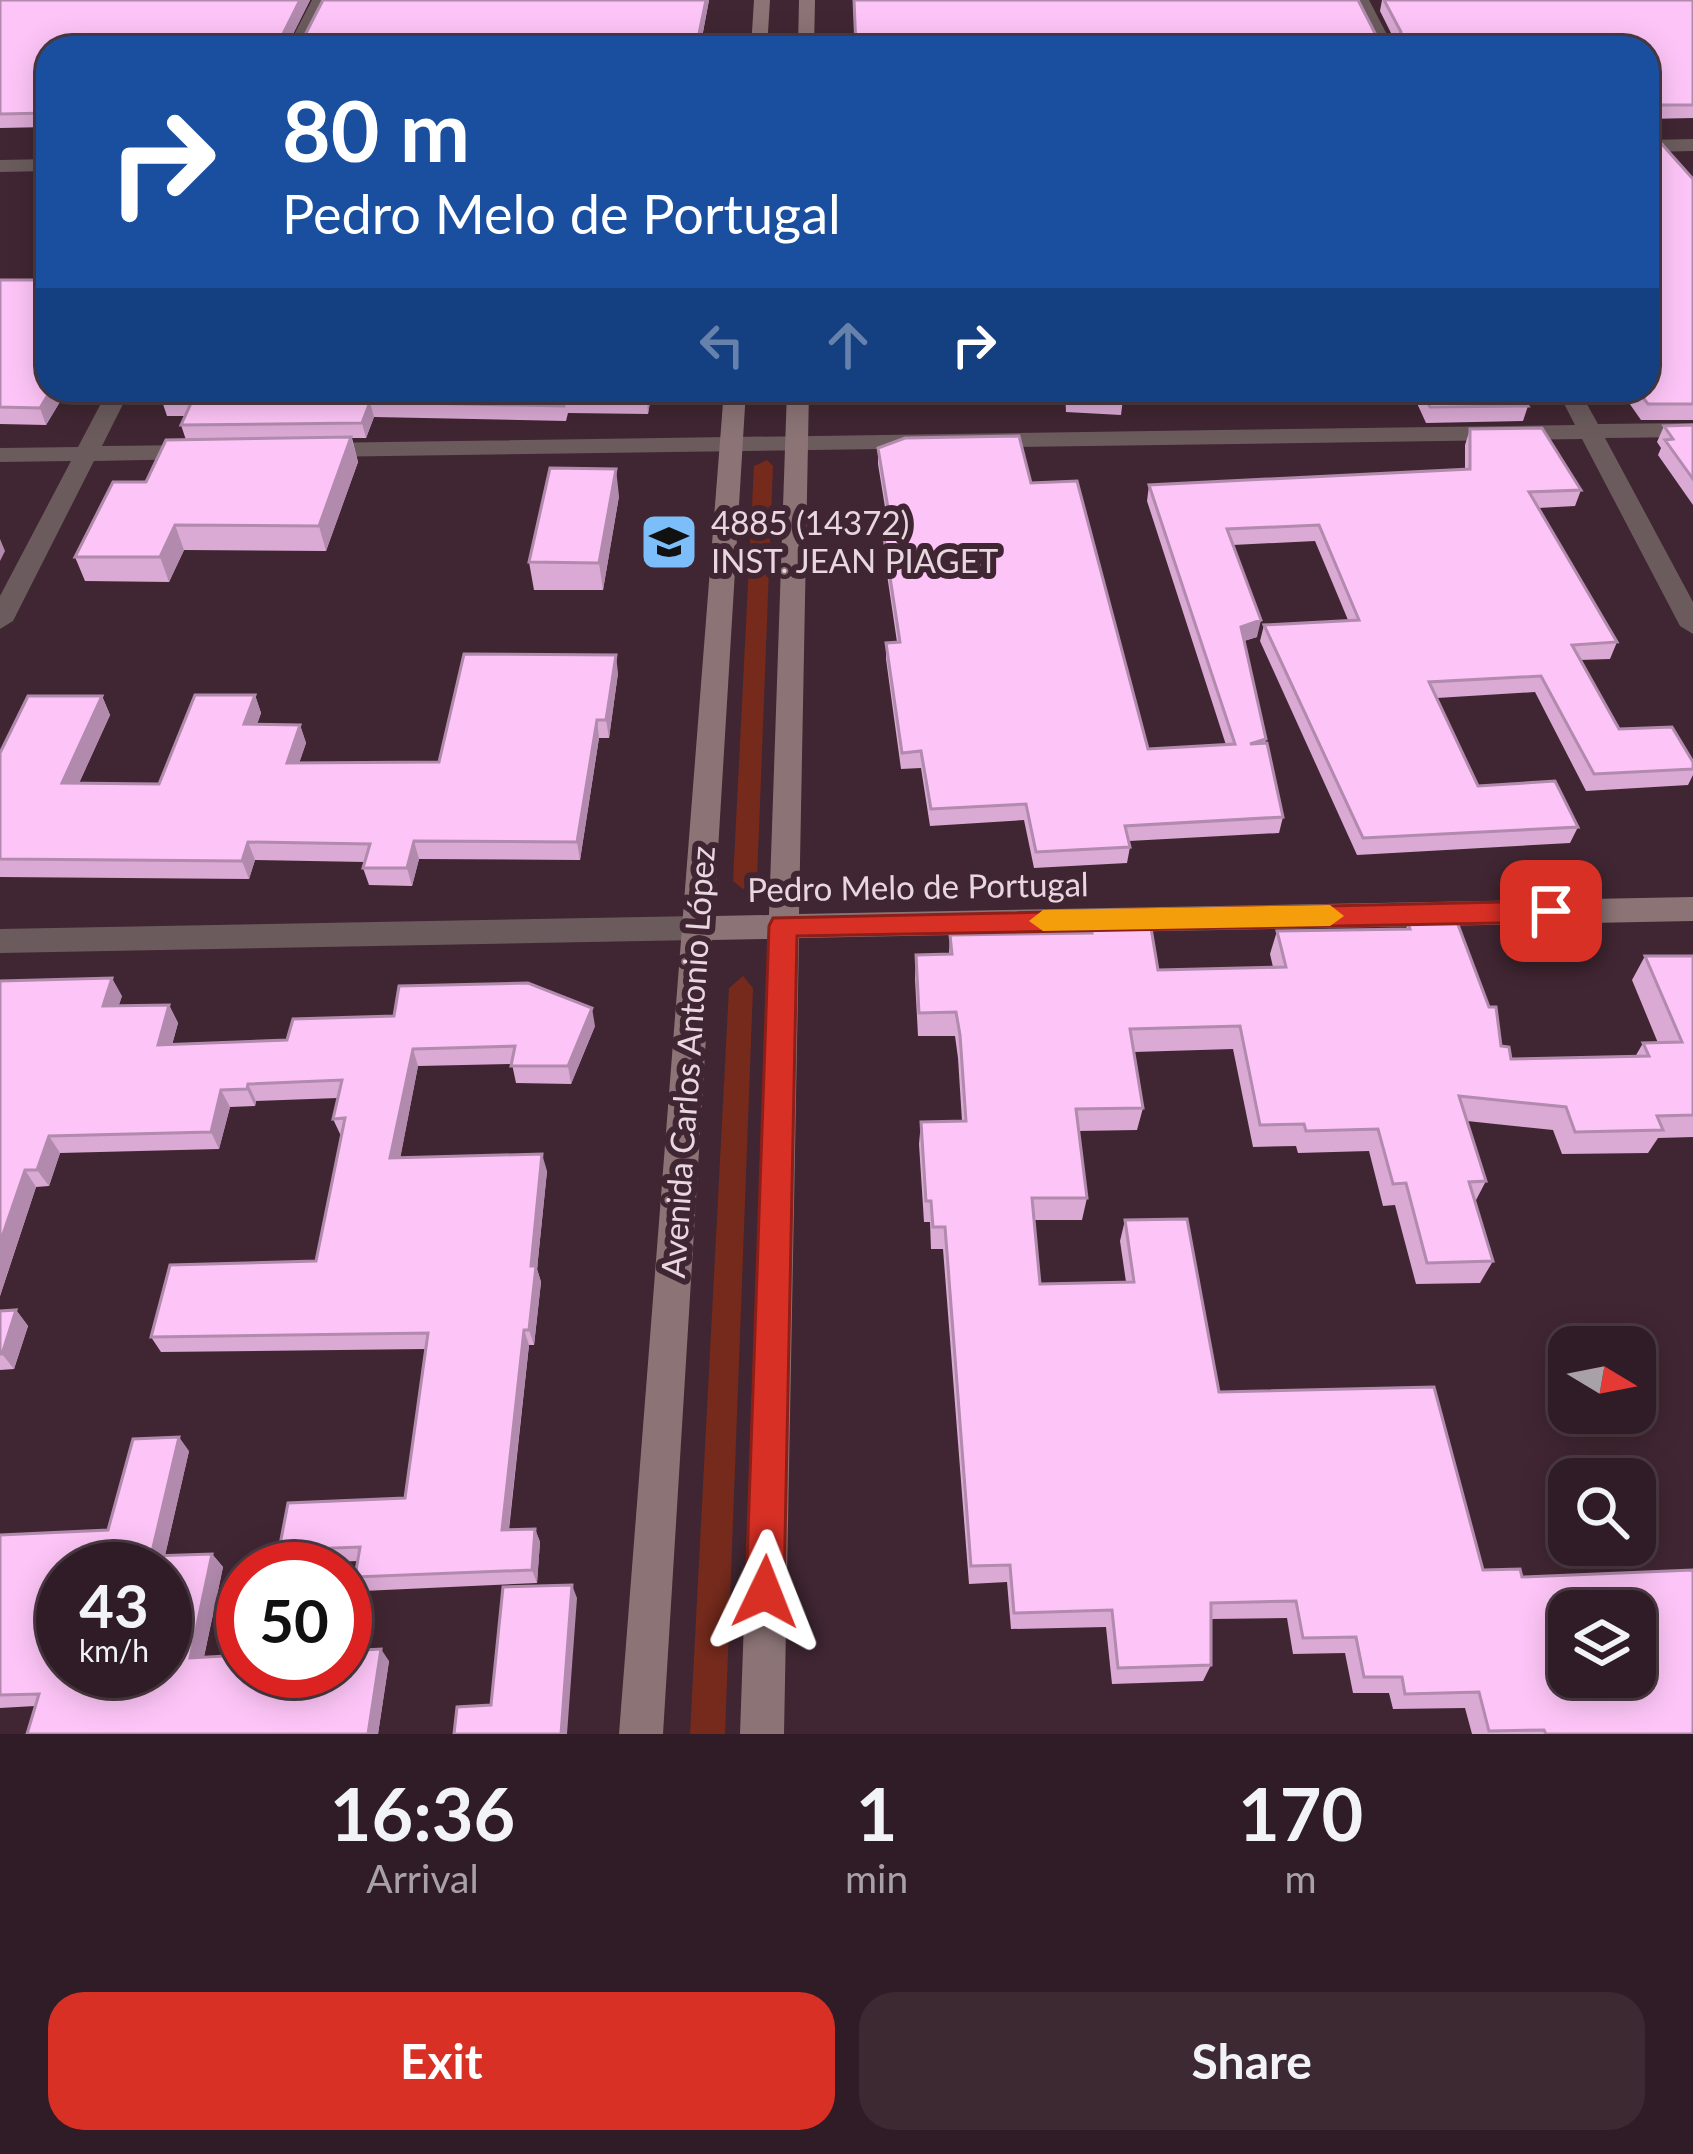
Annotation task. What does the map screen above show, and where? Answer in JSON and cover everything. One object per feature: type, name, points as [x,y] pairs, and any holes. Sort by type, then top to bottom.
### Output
[{"type":"main road","points":[[760,36],[762,0]]},
{"type":"main road","points":[[806,36],[808,0]]},
{"type":"main road","name":"Avenida Carlos Antonio López","points":[[641,1734],[733,402]]},
{"type":"main road","points":[[762,1734],[798,402]]},
{"type":"main road","name":"Pedro Melo de Portugal","points":[[697,928],[1693,909]]},
{"type":"street","points":[[301,36],[320,0]]},
{"type":"street","points":[[1361,0],[1380,36]]},
{"type":"street","points":[[1659,146],[1693,146]]},
{"type":"street","points":[[0,166],[36,165]]},
{"type":"street","points":[[0,621],[113,402]]},
{"type":"street","points":[[1574,402],[1693,626]]},
{"type":"street","points":[[297,451],[1693,430]]},
{"type":"street","points":[[0,455],[227,452]]},
{"type":"street","name":"Pedro Melo de Portugal","points":[[0,941],[697,928]]},
{"type":"shaded area","points":[[767,460],[773,466],[757,881],[743,889],[733,881],[754,466]]},
{"type":"shaded area","points":[[743,976],[753,988],[725,1734],[690,1734],[729,988]]},
{"type":"building","points":[[0,0],[300,0],[282,36],[36,36],[36,113],[0,114]]},
{"type":"building","points":[[323,0],[706,0],[698,36],[305,36]]},
{"type":"building","points":[[854,0],[1358,0],[1376,36],[856,36]]},
{"type":"building","points":[[1384,0],[1693,0],[1693,105],[1659,105],[1659,36],[1399,36],[1401,32]]},
{"type":"building","points":[[1659,142],[1693,179],[1693,404],[1648,404],[1659,402]]},
{"type":"building","points":[[0,280],[35,280],[36,402],[44,402],[40,408],[0,407]]},
{"type":"building","points":[[192,402],[370,402],[362,423],[181,425]]},
{"type":"building","points":[[370,402],[564,402],[564,406]]},
{"type":"building","points":[[1428,402],[1526,402],[1528,406],[1430,407]]},
{"type":"building","points":[[1693,425],[1693,479],[1665,440],[1673,439],[1664,426]]},
{"type":"building","points":[[1542,428],[1581,490],[1529,492],[1617,642],[1572,645],[1619,729],[1672,727],[1693,769],[1594,774],[1541,676],[1429,682],[1478,786],[1555,781],[1578,827],[1363,838],[1264,625],[1359,620],[1319,525],[1227,529],[1261,620],[1241,627],[1266,739],[1250,744],[1267,743],[1283,817],[1125,826],[1130,847],[1036,852],[1026,804],[931,809],[921,751],[902,753],[886,643],[900,642],[884,538],[893,538],[878,448],[905,438],[1019,436],[1031,483],[1077,481],[1148,749],[1235,744],[1149,485],[1470,469],[1470,429]]},
{"type":"building","points":[[351,437],[319,526],[175,525],[160,557],[75,557],[113,482],[146,482],[166,440]]},
{"type":"building","points":[[550,468],[616,469],[599,563],[529,562]]},
{"type":"building","points":[[464,654],[616,655],[606,720],[597,720],[577,842],[414,841],[407,868],[363,868],[370,844],[248,842],[242,861],[0,859],[0,753],[28,696],[102,696],[62,783],[159,784],[195,695],[255,695],[244,724],[300,725],[287,763],[439,762]]},
{"type":"building","points":[[1150,922],[1158,970],[1286,967],[1277,931],[1410,929],[1408,923],[1457,922],[1489,1007],[1496,1007],[1501,1046],[1509,1047],[1511,1059],[1649,1056],[1643,1043],[1682,1042],[1645,956],[1693,956],[1693,1115],[1657,1116],[1663,1130],[1575,1132],[1566,1107],[1459,1096],[1486,1181],[1469,1182],[1493,1261],[1427,1263],[1406,1183],[1393,1184],[1378,1129],[1306,1131],[1304,1124],[1260,1125],[1240,1026],[1130,1029],[1143,1108],[1076,1109],[1087,1198],[1032,1198],[1040,1284],[1134,1282],[1125,1220],[1187,1219],[1219,1392],[1434,1387],[1483,1570],[1520,1569],[1522,1577],[1693,1570],[1693,1734],[1489,1731],[1479,1692],[1405,1694],[1402,1677],[1364,1677],[1356,1637],[1303,1638],[1296,1601],[1211,1603],[1211,1665],[1118,1668],[1112,1610],[1014,1613],[1010,1565],[971,1566],[945,1227],[933,1227],[931,1201],[926,1201],[921,1122],[966,1121],[960,1035],[956,1012],[919,1013],[916,955],[952,954],[950,935],[1092,933],[1091,923]]},
{"type":"building","points":[[112,978],[103,1006],[169,1005],[158,1045],[287,1040],[293,1019],[394,1016],[399,986],[528,983],[592,1008],[568,1066],[511,1066],[515,1046],[413,1049],[390,1158],[542,1154],[531,1266],[536,1266],[529,1330],[524,1330],[502,1530],[535,1529],[532,1570],[372,1576],[372,1542],[281,1542],[288,1503],[405,1498],[428,1333],[151,1337],[170,1265],[316,1261],[345,1118],[333,1119],[342,1080],[248,1084],[247,1089],[221,1090],[211,1132],[49,1136],[37,1170],[25,1170],[0,1243],[0,981]]},
{"type":"building","points":[[16,1310],[2,1354],[0,1354],[0,1311]]},
{"type":"building","points":[[179,1437],[154,1542],[36,1542],[36,1694],[0,1695],[0,1535],[108,1530],[133,1439]]},
{"type":"building","points":[[212,1554],[192,1649],[192,1555]]},
{"type":"building","points":[[572,1585],[561,1734],[454,1734],[457,1707],[491,1705],[503,1587]]},
{"type":"building","points":[[381,1649],[368,1734],[27,1734],[38,1698],[192,1698],[192,1658],[216,1657],[216,1698],[372,1698],[372,1650]]},
{"type":"slow traffic","points":[[1043,921],[1330,916]]},
{"type":"place","name":"4885 (14372) INST. JEAN PIAGET","points":[[669,542]]},
{"type":"route","points":[[765,1592],[783,926],[1551,911]]}]
